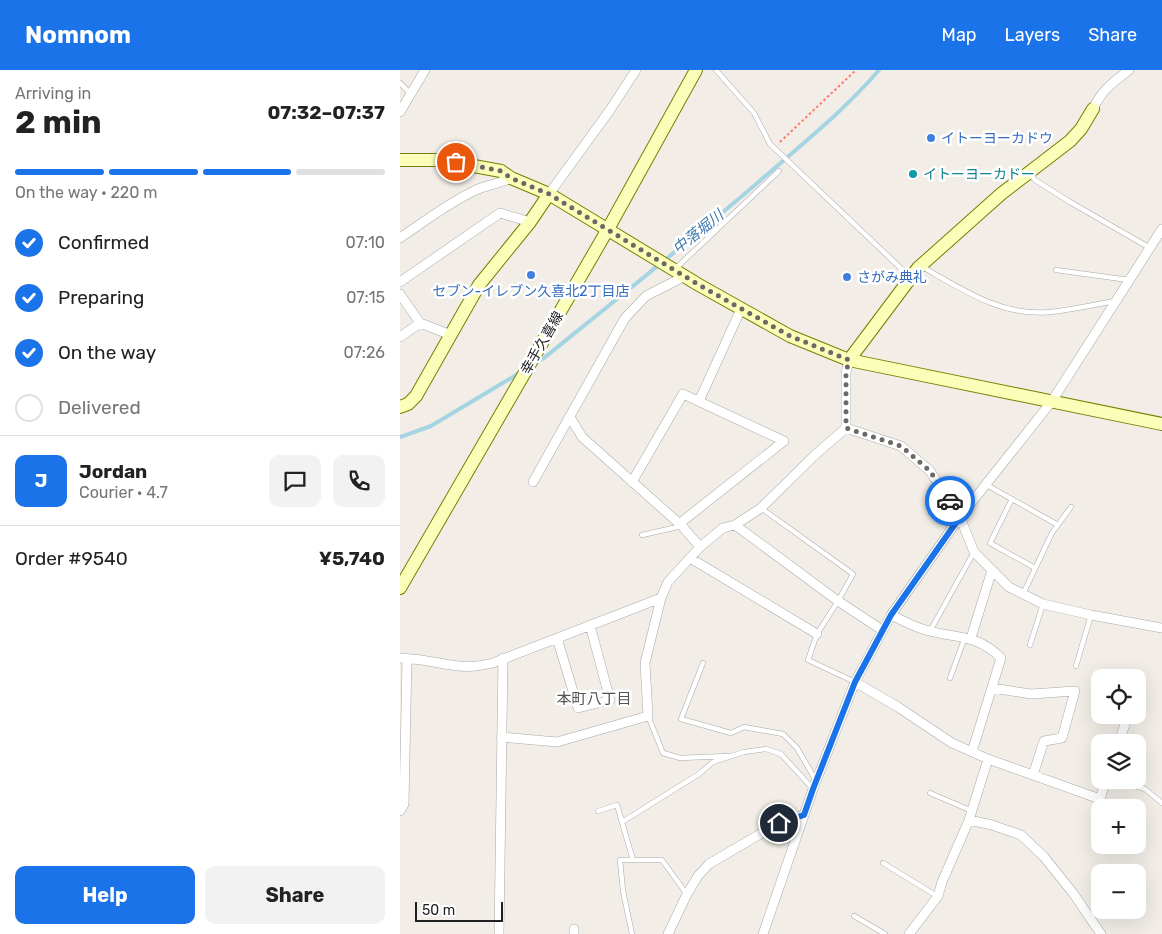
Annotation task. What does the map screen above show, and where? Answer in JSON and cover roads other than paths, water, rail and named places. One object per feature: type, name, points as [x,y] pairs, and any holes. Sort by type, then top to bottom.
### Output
[{"type":"street","points":[[400,408],[408,404],[416,396],[479,285],[530,222],[610,110],[636,70]]},
{"type":"street","name":"幸手久喜線","points":[[400,588],[608,229],[696,70]]},
{"type":"street","points":[[501,737],[557,742],[648,716],[645,663],[661,598],[668,582],[700,547],[723,528],[735,525],[761,508],[816,454],[846,428],[846,373],[849,360],[911,278],[921,266],[1001,194],[1070,141],[1081,129],[1098,98],[1106,88],[1129,70]]},
{"type":"street","points":[[400,112],[423,71]]},
{"type":"street","points":[[400,160],[442,160],[501,171],[511,178],[549,194],[679,273],[790,336],[849,360],[1162,424]]},
{"type":"street","points":[[400,238],[476,189],[501,183],[511,178]]},
{"type":"street","points":[[400,282],[500,213],[530,222]]},
{"type":"street","points":[[763,934],[814,785],[855,682],[882,630],[960,517],[1052,400],[1162,229]]},
{"type":"street","points":[[533,482],[625,318],[646,296],[679,273]]},
{"type":"street","points":[[400,294],[420,323],[451,335]]},
{"type":"street","points":[[698,401],[741,309]]},
{"type":"street","points":[[400,337],[420,323]]},
{"type":"street","points":[[632,482],[683,394],[784,441],[680,525]]},
{"type":"street","points":[[570,417],[582,437],[680,525],[700,547]]},
{"type":"street","points":[[846,428],[901,446],[930,471],[960,517],[974,552],[1008,587],[1043,604],[1162,628]]},
{"type":"street","points":[[735,525],[838,601],[882,630]]},
{"type":"street","points":[[690,558],[817,634]]},
{"type":"street","points":[[968,638],[992,570]]},
{"type":"street","points":[[400,811],[404,804],[402,789],[404,658],[427,660],[461,668],[493,663],[661,598]]},
{"type":"street","points":[[891,615],[930,631],[968,638],[995,652],[1001,658],[972,752]]},
{"type":"street","points":[[557,638],[578,708],[610,700],[590,625]]},
{"type":"street","points":[[499,934],[503,658]]},
{"type":"street","points":[[855,682],[898,706],[952,743],[988,759],[1100,799],[1103,789]]},
{"type":"street","points":[[992,688],[1031,694],[1075,691],[1062,738],[1044,741],[1033,774]]},
{"type":"street","points":[[909,934],[938,896],[942,882],[971,815],[988,759]]},
{"type":"street","points":[[668,934],[687,894],[698,876],[709,864],[779,823],[804,815]]},
{"type":"street","points":[[971,815],[1021,835],[1044,857],[1073,892],[1101,934]]},
{"type":"lane","points":[[716,70],[754,114],[770,144],[911,278]]},
{"type":"lane","points":[[400,83],[411,94]]},
{"type":"lane","points":[[679,273],[779,171]]},
{"type":"lane","points":[[1028,173],[1070,202],[1150,248]]},
{"type":"lane","points":[[921,266],[974,297],[1014,310],[1049,312],[1116,301]]},
{"type":"lane","points":[[1056,270],[1130,280]]},
{"type":"lane","points":[[985,484],[1058,525]]},
{"type":"lane","points":[[1012,499],[990,543],[1035,568]]},
{"type":"lane","points":[[1023,594],[1052,534],[1071,507]]},
{"type":"lane","points":[[761,508],[853,574],[817,634],[808,660],[855,682]]},
{"type":"lane","points":[[642,535],[680,525]]},
{"type":"lane","points":[[930,631],[974,552]]},
{"type":"lane","points":[[1030,645],[1043,604]]},
{"type":"lane","points":[[1076,666],[1090,615]]},
{"type":"lane","points":[[950,678],[968,638]]},
{"type":"lane","points":[[703,663],[681,719],[731,733],[744,727],[783,734],[797,748],[814,785]]},
{"type":"lane","points":[[648,716],[663,754],[680,758],[735,755]]},
{"type":"lane","points":[[622,822],[699,774],[713,762],[744,752],[766,750],[780,754],[814,785]]},
{"type":"lane","points":[[1145,789],[1162,803]]},
{"type":"lane","points":[[930,793],[971,815]]},
{"type":"lane","points":[[598,811],[616,805],[633,860]]},
{"type":"lane","points":[[632,934],[623,891],[620,860],[662,860],[687,894]]},
{"type":"lane","points":[[883,863],[938,896]]},
{"type":"lane","points":[[854,916],[885,934]]},
{"type":"waterway","name":"中落堀川","points":[[535,363],[544,358],[626,292],[762,179],[837,113],[879,70]]},
{"type":"waterway","name":"中落堀川","points":[[400,437],[431,426],[521,372]]},
{"type":"place","name":"イトーヨーカドウ","points":[[931,138]]},
{"type":"place","name":"イトーヨーカドー","points":[[913,174]]},
{"type":"place","name":"セブン-イレブン久喜北2丁目店","points":[[531,275]]},
{"type":"place","name":"さがみ典礼","points":[[847,277]]},
{"type":"district","name":"本町八丁目","points":[[594,699]]}]
